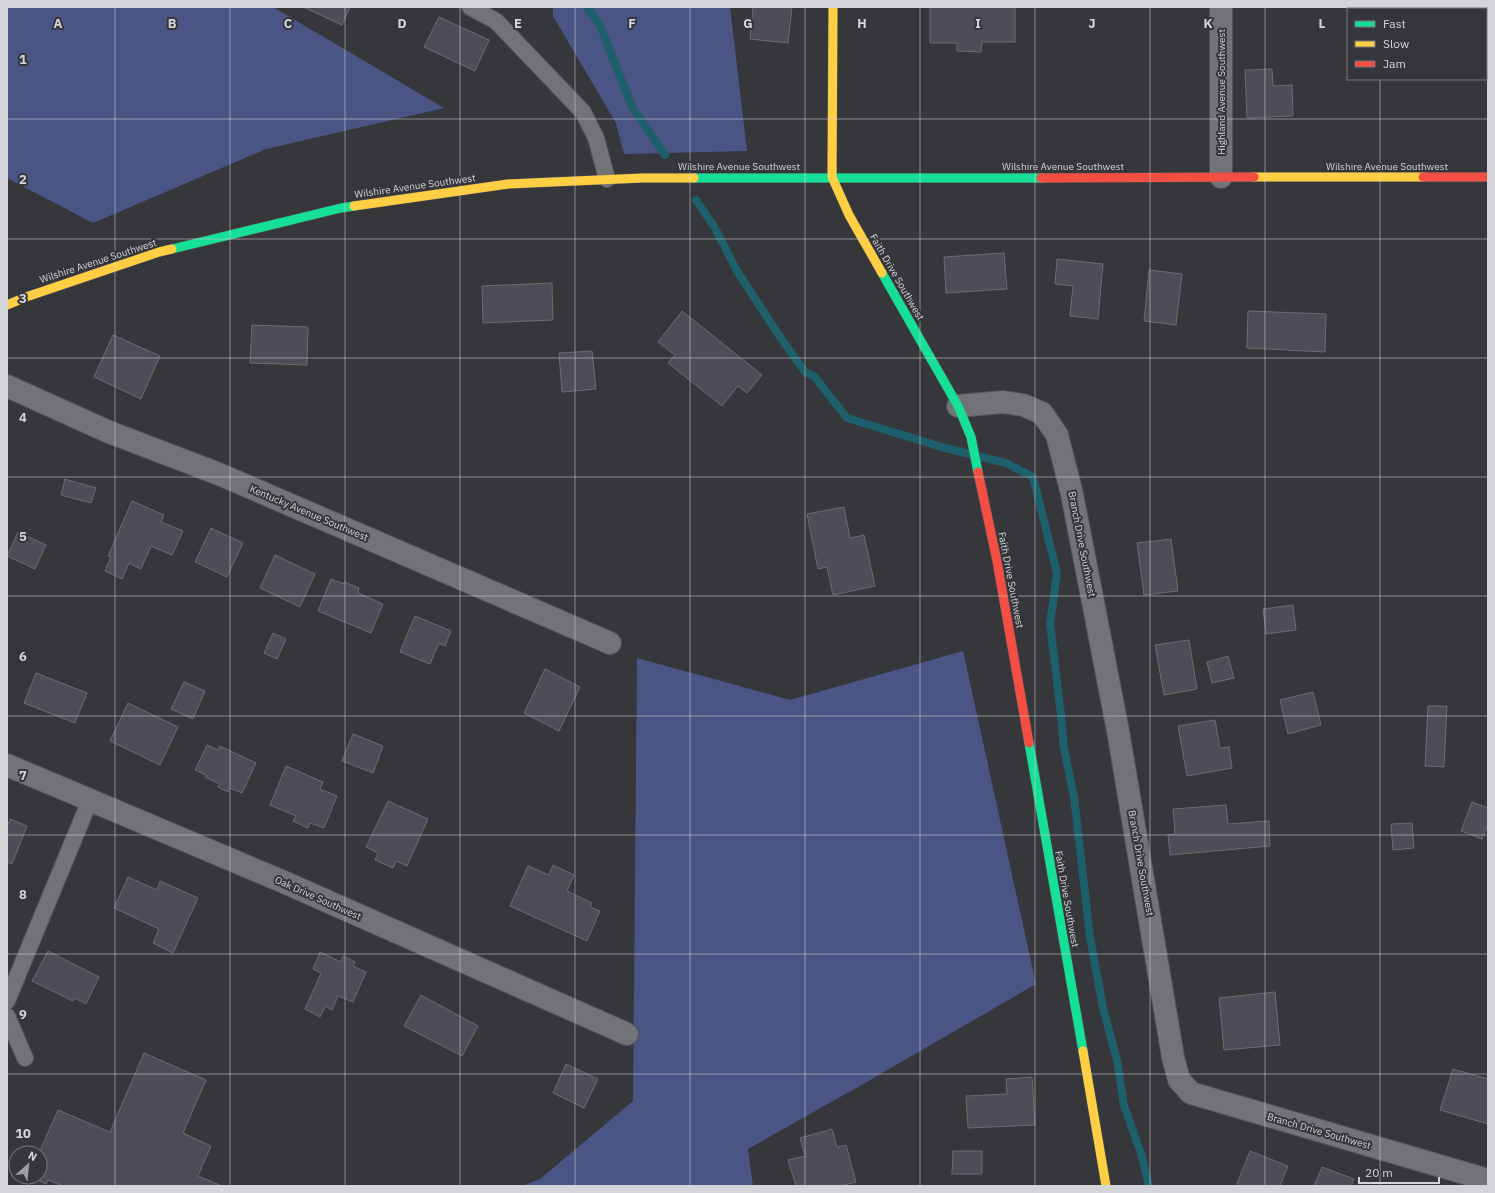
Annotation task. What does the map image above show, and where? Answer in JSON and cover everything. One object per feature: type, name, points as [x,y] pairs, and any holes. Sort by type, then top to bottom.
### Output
[{"type":"street","name":"Faith Drive Southwest","points":[[833,7],[832,177],[849,215],[958,406],[971,437],[997,561],[1106,1186]]},
{"type":"street","name":"Highland Avenue Southwest","points":[[1221,7],[1221,177]]},
{"type":"street","name":"Wilshire Avenue Southwest","points":[[7,305],[26,297],[159,252],[341,208],[508,184],[642,178],[1488,177]]},
{"type":"street","name":"Kentucky Avenue Southwest","points":[[7,386],[109,432],[219,474],[610,643]]},
{"type":"street","name":"Branch Drive Southwest","points":[[958,406],[1003,402],[1023,405],[1042,413],[1057,436],[1072,494],[1118,731],[1173,1057],[1179,1080],[1191,1093],[1488,1180]]},
{"type":"street","name":"Oak Drive Southwest","points":[[7,765],[286,883],[627,1034]]},
{"type":"lane","points":[[470,7],[496,21],[583,112],[596,138],[607,179]]},
{"type":"lane","points":[[7,1001],[90,800]]},
{"type":"lane","points":[[7,1016],[25,1058]]},
{"type":"shaded area","points":[[7,7],[273,7],[444,108],[266,149],[93,223],[7,178]]},
{"type":"shaded area","points":[[553,7],[730,7],[747,151],[624,154],[616,123],[553,16]]},
{"type":"shaded area","points":[[963,651],[1036,984],[748,1149],[753,1186],[522,1186],[540,1179],[633,1101],[637,658],[790,700]]},
{"type":"building","points":[[303,7],[350,7],[342,25]]},
{"type":"building","points":[[753,7],[792,7],[788,43],[750,39]]},
{"type":"building","points":[[930,7],[1015,7],[1015,42],[982,42],[981,52],[957,51],[957,43],[930,43]]},
{"type":"building","points":[[1488,7],[1488,37],[1487,8],[1460,8]]},
{"type":"building","points":[[439,17],[489,40],[475,71],[424,47]]},
{"type":"building","points":[[1272,69],[1273,86],[1292,85],[1293,116],[1247,118],[1245,70]]},
{"type":"building","points":[[1004,253],[1007,289],[946,293],[944,257]]},
{"type":"building","points":[[1057,259],[1103,264],[1098,319],[1070,316],[1073,286],[1055,284]]},
{"type":"building","points":[[1149,270],[1182,274],[1176,325],[1144,321]]},
{"type":"building","points":[[552,283],[553,320],[483,323],[482,286]]},
{"type":"building","points":[[682,311],[762,375],[747,393],[738,386],[722,406],[668,363],[675,355],[658,342]]},
{"type":"building","points":[[1248,311],[1326,314],[1325,352],[1247,348]]},
{"type":"building","points":[[252,325],[308,327],[307,365],[250,363]]},
{"type":"building","points":[[113,335],[160,356],[141,399],[94,377]]},
{"type":"building","points":[[592,351],[596,389],[562,392],[559,353]]},
{"type":"building","points":[[65,479],[96,488],[91,503],[61,495]]},
{"type":"building","points":[[132,501],[164,515],[161,522],[183,531],[172,555],[151,546],[141,569],[129,563],[122,579],[105,571],[111,557],[108,556]]},
{"type":"building","points":[[844,507],[850,538],[864,535],[875,586],[833,595],[827,567],[818,569],[807,514]]},
{"type":"building","points":[[211,528],[243,543],[227,577],[195,562]]},
{"type":"building","points":[[18,532],[46,545],[35,569],[7,556]]},
{"type":"building","points":[[1171,539],[1178,591],[1144,595],[1137,543]]},
{"type":"building","points":[[275,555],[315,574],[300,607],[260,588]]},
{"type":"building","points":[[331,579],[359,588],[358,593],[383,604],[371,633],[318,611]]},
{"type":"building","points":[[1293,605],[1296,630],[1266,634],[1263,609]]},
{"type":"building","points":[[415,616],[451,631],[445,646],[439,643],[430,664],[400,652]]},
{"type":"building","points":[[273,633],[286,639],[277,659],[264,653]]},
{"type":"building","points":[[1189,640],[1197,689],[1164,695],[1155,645]]},
{"type":"building","points":[[1228,656],[1234,678],[1212,683],[1207,662]]},
{"type":"building","points":[[545,669],[580,687],[559,731],[524,713]]},
{"type":"building","points":[[36,673],[87,693],[75,723],[24,703]]},
{"type":"building","points":[[184,682],[205,691],[193,719],[171,709]]},
{"type":"building","points":[[1313,692],[1321,725],[1288,734],[1280,700]]},
{"type":"building","points":[[128,703],[178,727],[160,765],[110,741]]},
{"type":"building","points":[[1428,706],[1447,706],[1444,767],[1425,766]]},
{"type":"building","points":[[1215,720],[1220,748],[1229,747],[1232,768],[1187,776],[1178,726]]},
{"type":"building","points":[[353,734],[383,746],[373,773],[342,761]]},
{"type":"building","points":[[207,745],[218,750],[220,746],[256,763],[242,793],[230,788],[228,792],[218,787],[220,784],[205,777],[206,775],[195,770]]},
{"type":"building","points":[[286,766],[323,782],[320,789],[337,796],[324,828],[310,823],[308,828],[293,821],[296,816],[270,805]]},
{"type":"building","points":[[388,801],[428,819],[407,866],[396,861],[393,868],[375,860],[378,853],[366,847]]},
{"type":"building","points":[[1472,802],[1488,808],[1488,824],[1482,839],[1461,831]]},
{"type":"building","points":[[1226,805],[1228,824],[1269,821],[1270,846],[1170,855],[1168,835],[1175,834],[1173,809]]},
{"type":"building","points":[[10,819],[27,826],[12,864],[7,862],[7,822],[9,823]]},
{"type":"building","points":[[1412,823],[1414,848],[1393,850],[1391,824]]},
{"type":"building","points":[[553,865],[574,875],[567,891],[592,903],[590,907],[600,911],[587,941],[510,906],[528,866],[549,875]]},
{"type":"building","points":[[128,877],[157,890],[160,881],[198,898],[173,953],[153,943],[159,929],[114,908]]},
{"type":"building","points":[[48,951],[99,977],[86,1004],[75,998],[73,1001],[32,981]]},
{"type":"building","points":[[320,952],[341,962],[343,956],[355,962],[353,966],[366,972],[353,1002],[338,996],[332,1010],[325,1006],[320,1017],[305,1009],[321,973],[313,969]]},
{"type":"building","points":[[1275,992],[1280,1045],[1224,1050],[1219,998]]},
{"type":"building","points":[[421,995],[478,1026],[462,1056],[404,1026]]},
{"type":"building","points":[[144,1053],[206,1080],[183,1133],[211,1146],[198,1176],[222,1186],[63,1186],[48,1180],[48,1145],[43,1145],[58,1110],[110,1132]]},
{"type":"building","points":[[566,1064],[598,1079],[584,1108],[553,1093]]},
{"type":"building","points":[[1453,1069],[1488,1079],[1488,1124],[1440,1110]]},
{"type":"building","points":[[1032,1077],[1035,1125],[968,1128],[966,1096],[1007,1094],[1006,1079]]},
{"type":"building","points":[[832,1129],[837,1147],[846,1145],[856,1182],[840,1186],[796,1186],[788,1160],[805,1156],[800,1138]]},
{"type":"building","points":[[953,1151],[982,1151],[982,1174],[952,1174]]},
{"type":"building","points":[[1250,1151],[1288,1166],[1280,1186],[1236,1186]]},
{"type":"building","points":[[1322,1167],[1354,1179],[1351,1186],[1314,1186]]},
{"type":"waterway","points":[[587,7],[600,25],[632,107],[665,155]]},
{"type":"waterway","points":[[696,200],[715,228],[737,271],[780,337],[805,372],[814,376],[847,418],[945,448],[1006,463],[1033,477],[1057,573],[1050,624],[1064,748],[1074,797],[1090,937],[1103,1008],[1117,1060],[1124,1106],[1141,1153],[1149,1186]]},
{"type":"traffic: fast","points":[[694,178],[1041,178]]},
{"type":"traffic: fast","points":[[172,249],[354,206]]},
{"type":"traffic: fast","points":[[882,273],[958,406],[971,437],[978,472]]},
{"type":"traffic: fast","points":[[1029,743],[1083,1051]]},
{"type":"traffic: slow","points":[[833,7],[832,177],[849,215],[882,273]]},
{"type":"traffic: slow","points":[[1254,177],[1423,177]]},
{"type":"traffic: slow","points":[[354,206],[508,184],[642,178],[694,178]]},
{"type":"traffic: slow","points":[[7,305],[26,297],[159,252],[172,249]]},
{"type":"traffic: slow","points":[[1083,1051],[1106,1186]]},
{"type":"traffic: jam","points":[[1041,178],[1254,177]]},
{"type":"traffic: jam","points":[[1423,177],[1488,177]]},
{"type":"traffic: jam","points":[[978,472],[997,561],[1029,743]]}]
